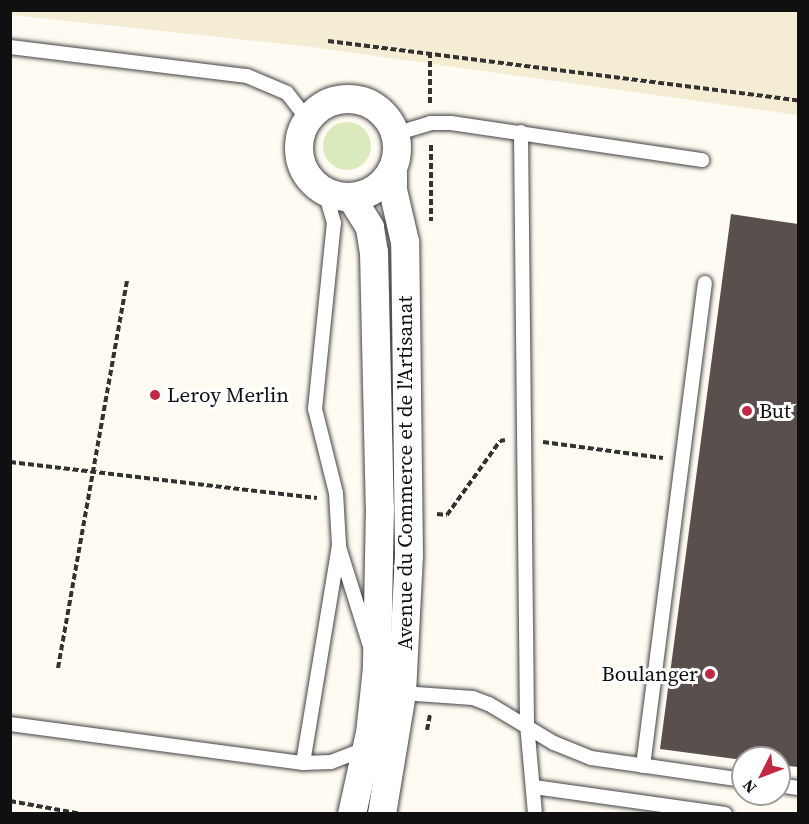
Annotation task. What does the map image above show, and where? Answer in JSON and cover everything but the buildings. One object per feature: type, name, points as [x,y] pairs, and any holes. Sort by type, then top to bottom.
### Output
[{"type":"street","points":[[351,99],[378,110],[395,134],[393,168],[376,188],[338,195],[310,180],[299,155],[300,137],[308,120],[322,106],[351,99]]},
{"type":"street","name":"Avenue du Commerce et de l'Artisanat","points":[[382,813],[402,693],[409,555],[405,242],[393,190],[393,168]]},
{"type":"street","name":"Avenue du Commerce et de l'Artisanat","points":[[338,195],[370,228],[375,266],[380,529],[377,668],[367,748],[352,813]]},
{"type":"lane","points":[[10,47],[247,76],[287,93],[308,120]]},
{"type":"lane","points":[[395,134],[430,123],[521,132],[702,160]]},
{"type":"lane","points":[[521,132],[527,724],[535,813]]},
{"type":"lane","points":[[303,763],[339,545],[336,493],[315,410],[338,195]]},
{"type":"lane","points":[[643,766],[705,283]]},
{"type":"lane","points":[[339,545],[377,668]]},
{"type":"lane","points":[[402,693],[473,698],[527,724],[554,743],[591,758],[731,778]]},
{"type":"lane","points":[[10,724],[303,763],[331,762],[367,748]]},
{"type":"lane","points":[[534,787],[725,813]]},
{"type":"path","points":[[328,41],[798,100]]},
{"type":"path","points":[[58,668],[127,279]]},
{"type":"path","points":[[10,801],[82,813]]},
{"type":"shaded area","points":[[11,10],[798,11],[798,115],[312,47],[11,15]]},
{"type":"green space","points":[[342,122],[352,122],[367,132],[371,146],[370,155],[361,166],[352,170],[342,170],[327,160],[323,151],[323,141],[333,126]]},
{"type":"place","name":"Leroy Merlin","points":[[155,395]]},
{"type":"place","name":"But","points":[[747,411]]},
{"type":"place","name":"Boulanger","points":[[710,674]]}]
